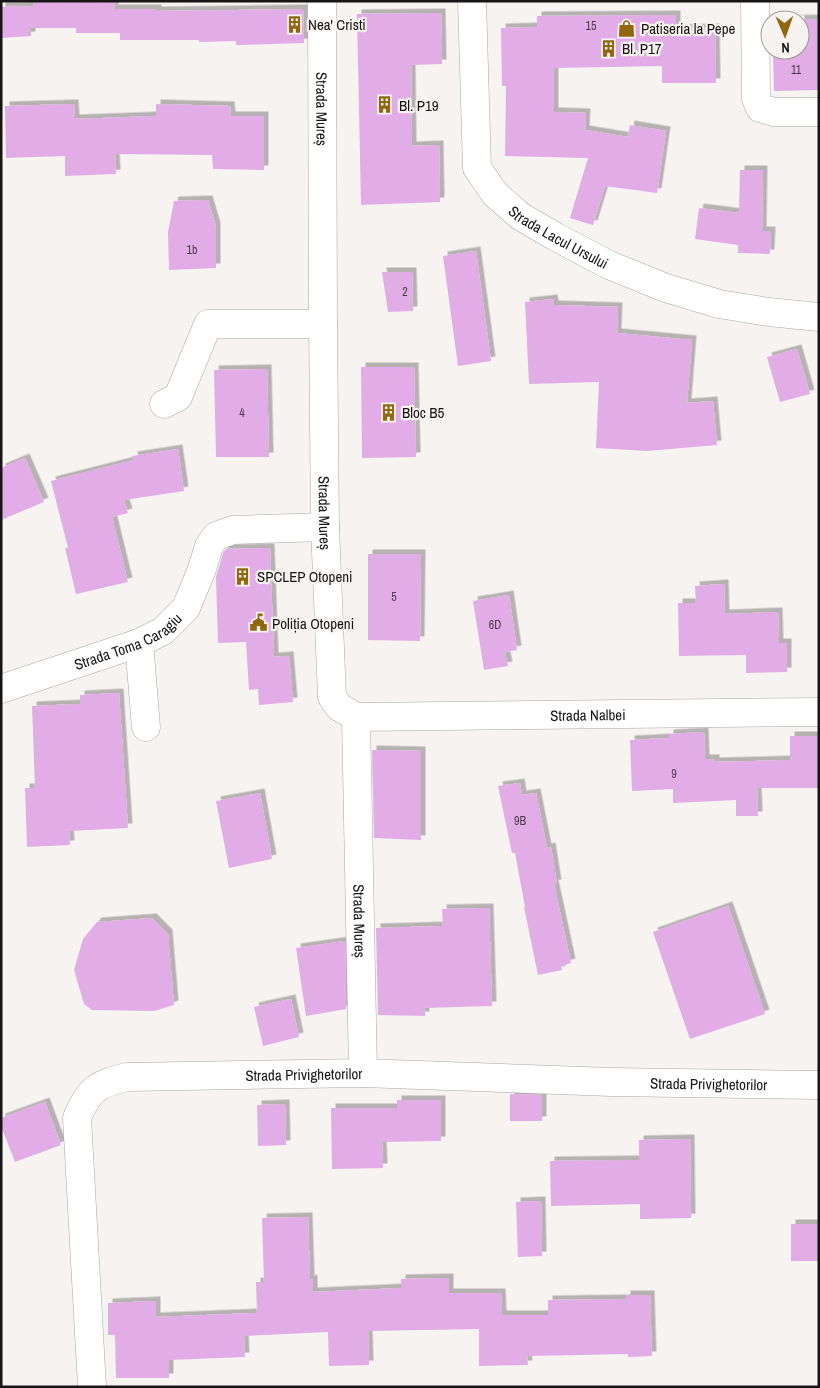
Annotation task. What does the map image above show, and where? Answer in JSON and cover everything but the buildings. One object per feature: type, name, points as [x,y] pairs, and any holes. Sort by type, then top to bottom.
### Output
[{"type":"street","name":"Strada Mureș","points":[[322,1],[325,527],[332,697],[339,707],[356,716],[363,1073]]},
{"type":"street","name":"Strada Lacul Ursului","points":[[472,1],[477,168],[495,194],[520,216],[556,237],[609,265],[666,288],[718,304],[819,317]]},
{"type":"street","points":[[754,1],[756,99],[760,108],[774,112],[819,112]]},
{"type":"street","points":[[164,404],[178,397],[208,324],[323,324]]},
{"type":"street","name":"Strada Toma Caragiu","points":[[1,689],[139,643],[162,631],[186,608],[209,546],[216,536],[233,530],[325,527]]},
{"type":"street","points":[[139,643],[146,727]]},
{"type":"street","name":"Strada Nalbei","points":[[356,716],[819,712]]},
{"type":"street","name":"Strada Privighetorilor","points":[[92,1387],[78,1118],[84,1102],[96,1088],[110,1081],[127,1077],[363,1073],[611,1082],[819,1085]]},
{"type":"place","name":"Nea' Cristi","points":[[294,24]]},
{"type":"place","name":"Patiseria la Pepe","points":[[627,28]]},
{"type":"place","name":"Bl. P17","points":[[608,48]]},
{"type":"place","name":"Bl. P19","points":[[385,105]]},
{"type":"place","name":"Bloc B5","points":[[388,412]]},
{"type":"place","name":"SPCLEP Otopeni","points":[[243,576]]},
{"type":"place","name":"Poliția Otopeni","points":[[258,623]]}]
